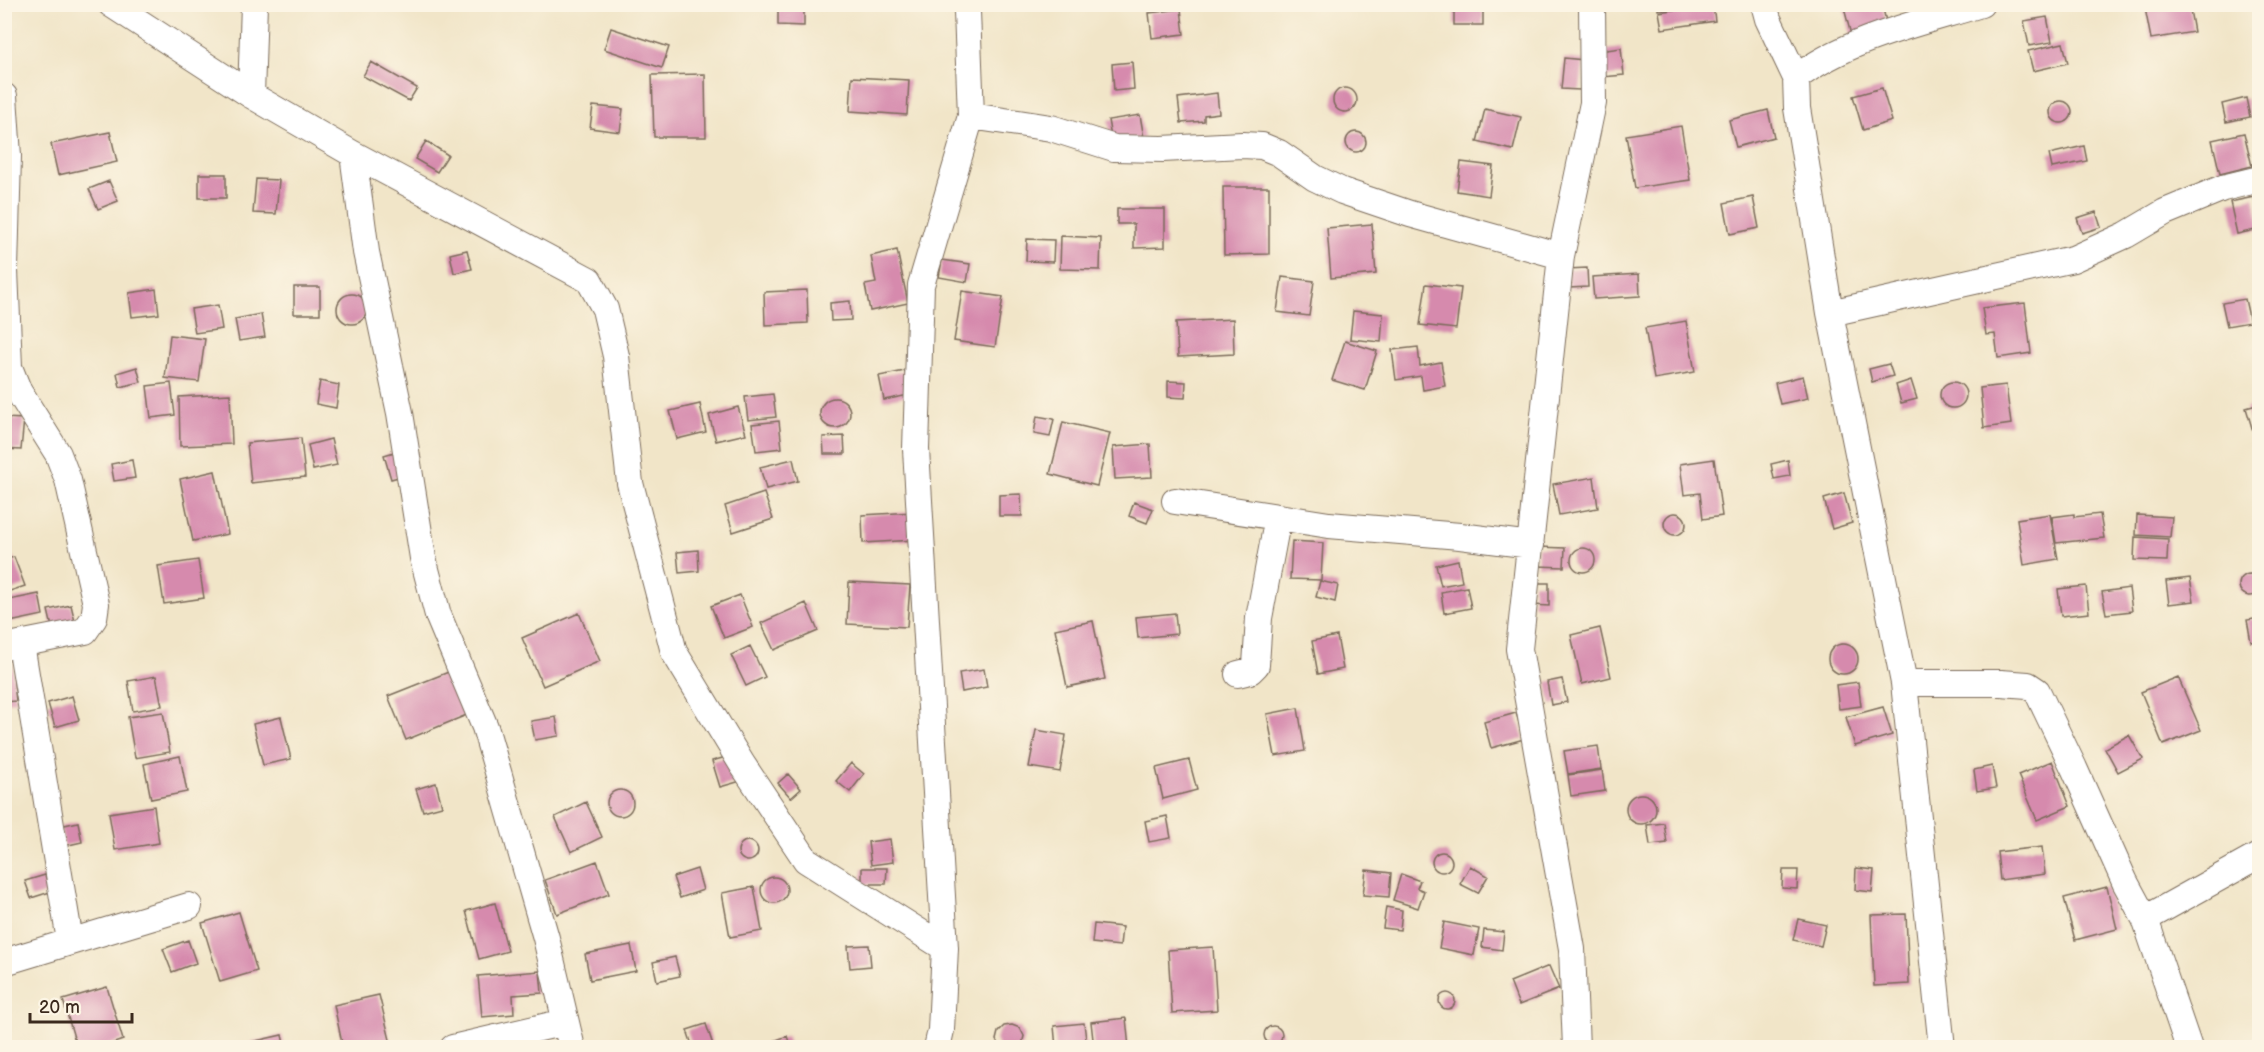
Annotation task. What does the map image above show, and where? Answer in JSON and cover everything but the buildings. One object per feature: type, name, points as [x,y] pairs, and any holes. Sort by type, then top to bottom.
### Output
[{"type":"street","points":[[111,4],[251,94],[353,154],[589,280],[605,309],[616,356],[630,483],[674,652],[742,764],[806,860],[945,948]]},
{"type":"street","points":[[251,94],[254,4]]},
{"type":"street","points":[[937,1047],[941,1030],[945,948],[916,449],[920,297],[921,285],[971,116],[968,11],[965,4]]},
{"type":"street","points":[[1576,1047],[1572,948],[1520,649],[1560,256],[1593,103],[1592,4]]},
{"type":"street","points":[[1764,4],[1767,19],[1796,78],[1797,108],[1830,313],[1904,683],[1942,1047]]},
{"type":"street","points":[[1796,78],[1815,63],[1860,44],[1980,4]]},
{"type":"street","points":[[4,96],[8,156],[4,270],[9,367],[20,392],[58,454],[68,480],[96,604],[94,618],[85,632],[13,646],[70,941]]},
{"type":"street","points":[[971,116],[1051,128],[1114,148],[1262,146],[1279,153],[1315,178],[1342,191],[1410,214],[1560,256]]},
{"type":"street","points":[[353,154],[366,252],[400,413],[423,558],[438,615],[485,727],[546,938],[572,1047]]},
{"type":"street","points":[[1830,313],[2073,259],[2126,235],[2165,212],[2223,188],[2259,179]]},
{"type":"street","points":[[1175,501],[1329,525],[1460,536],[1531,545]]},
{"type":"street","points":[[1238,674],[1250,671],[1256,665],[1258,618],[1278,517]]},
{"type":"street","points":[[1904,683],[2001,683],[2028,685],[2037,691],[2125,882],[2145,919],[2189,1047]]},
{"type":"street","points":[[2145,919],[2259,855]]},
{"type":"street","points":[[4,962],[189,906]]},
{"type":"street","points":[[453,1047],[565,1022]]}]
